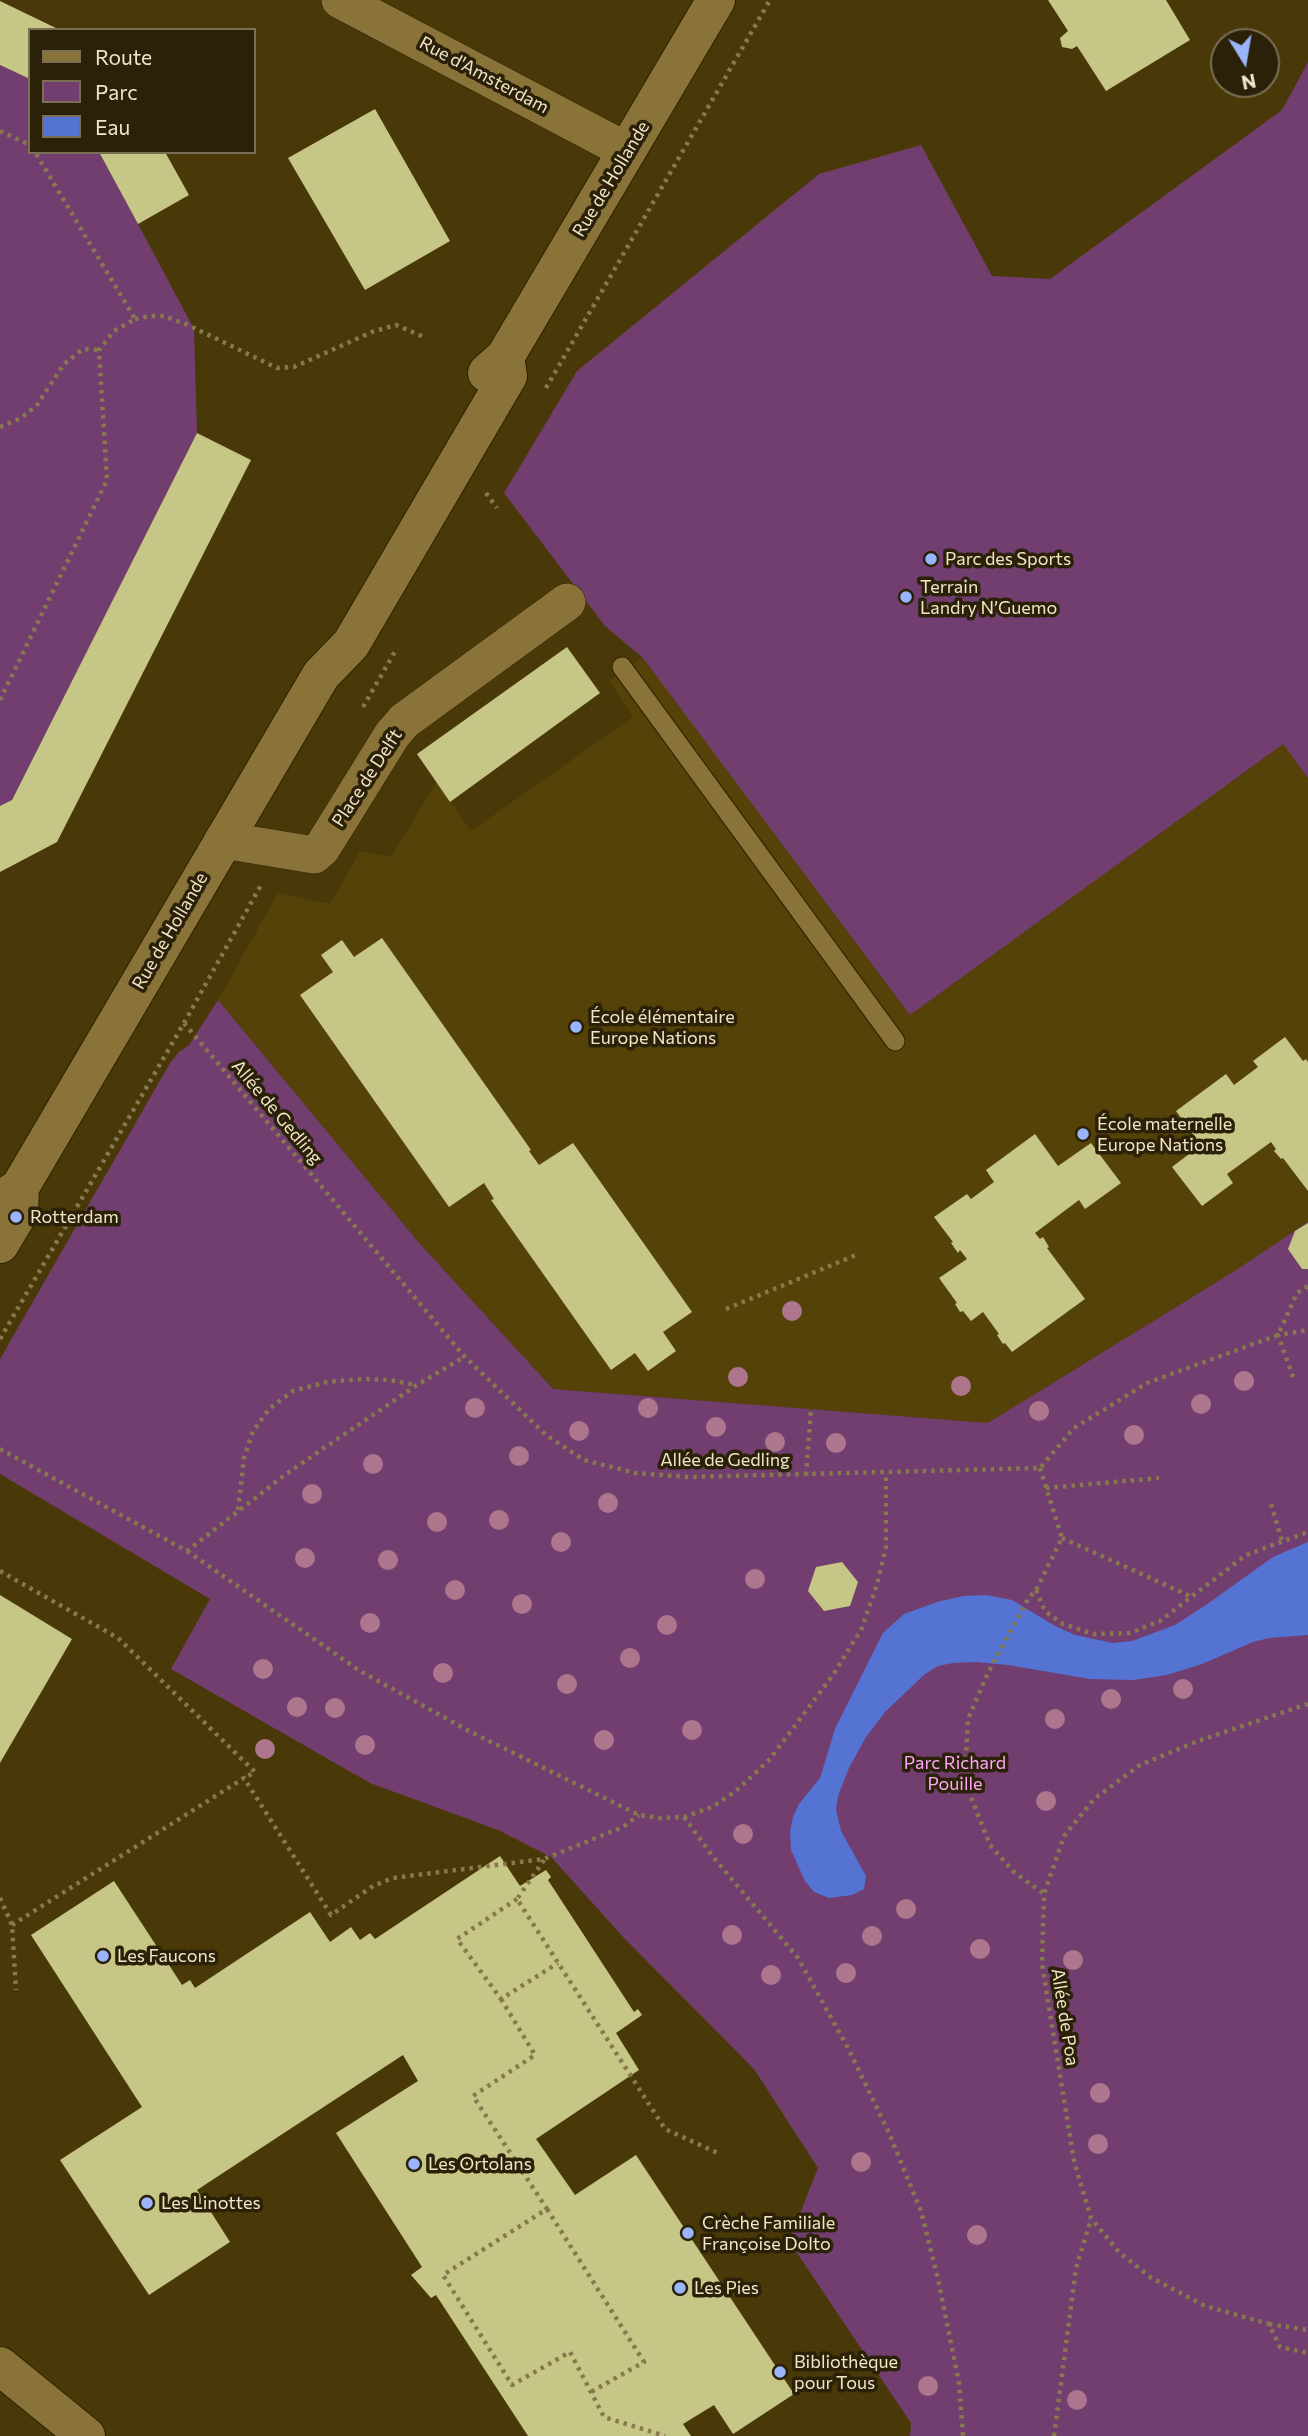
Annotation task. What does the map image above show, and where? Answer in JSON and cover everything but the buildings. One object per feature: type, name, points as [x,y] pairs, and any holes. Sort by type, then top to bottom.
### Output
[{"type":"street","name":"Rue d'Amsterdam","points":[[340,0],[627,151]]},
{"type":"street","name":"Rue de Hollande","points":[[0,1244],[19,1212],[10,1194],[321,675],[351,644],[508,376],[505,357],[716,0]]},
{"type":"street","name":"Place de Delft","points":[[223,840],[314,855],[322,848],[391,735],[404,721],[567,602]]},
{"type":"street","points":[[0,2366],[86,2436]]},
{"type":"lane","points":[[622,667],[895,1041]]},
{"type":"path","points":[[685,146],[770,0]]},
{"type":"path","points":[[0,131],[28,144]]},
{"type":"path","points":[[36,154],[135,319]]},
{"type":"path","points":[[0,700],[107,480],[99,350],[114,331],[135,319],[164,316],[276,368],[295,367],[372,332],[396,325],[424,337]]},
{"type":"path","points":[[0,427],[21,418],[37,405],[64,364],[83,349],[99,350]]},
{"type":"path","points":[[486,493],[497,508]]},
{"type":"path","points":[[0,1339],[252,901]]},
{"type":"path","name":"Allée de Gedling","points":[[184,1023],[464,1356],[546,1435],[584,1460],[635,1473],[690,1477],[1040,1468]]},
{"type":"path","points":[[726,1309],[856,1255]]},
{"type":"path","points":[[1293,1377],[1278,1335],[1297,1293],[1308,1286]]},
{"type":"path","points":[[1044,1894],[1014,1872],[990,1845],[972,1800],[967,1775],[968,1719],[988,1673],[1028,1599],[1036,1590],[1062,1538],[1040,1468],[1074,1428],[1147,1383],[1278,1335],[1308,1330]]},
{"type":"path","points":[[187,1551],[286,1474],[464,1356]]},
{"type":"path","points":[[238,1510],[244,1458],[253,1431],[270,1408],[293,1391],[327,1382],[363,1379],[417,1385]]},
{"type":"path","points":[[806,1475],[811,1409]]},
{"type":"path","points":[[0,1449],[187,1551],[360,1671],[469,1731],[639,1815],[660,1818],[684,1817],[712,1808],[736,1791],[770,1759],[833,1675],[862,1628],[877,1584],[886,1548],[886,1473]]},
{"type":"path","points":[[1046,1488],[1159,1478]]},
{"type":"path","points":[[1271,1504],[1282,1541]]},
{"type":"path","points":[[1036,1590],[1045,1611],[1063,1624],[1093,1634],[1130,1633],[1160,1621],[1246,1555],[1308,1532]]},
{"type":"path","points":[[1062,1538],[1190,1596]]},
{"type":"path","points":[[0,1571],[118,1639],[255,1772],[12,1925]]},
{"type":"path","name":"Allée de Poa","points":[[1308,1704],[1198,1741],[1140,1765],[1094,1799],[1064,1836],[1044,1894],[1042,1965],[1074,2161],[1091,2218],[1118,2251],[1150,2277],[1205,2306],[1269,2324],[1308,2330]]},
{"type":"path","points":[[244,1778],[331,1916],[373,1886],[393,1878],[544,1859],[623,1827],[639,1815]]},
{"type":"path","points":[[684,1817],[714,1858],[798,1958],[848,2048],[889,2133],[920,2211],[938,2279],[959,2383],[963,2436]]},
{"type":"path","points":[[544,1859],[517,1899],[457,1939],[535,2055],[473,2095],[644,2362],[591,2392]]},
{"type":"path","points":[[0,1898],[12,1925],[16,1990]]},
{"type":"path","points":[[517,1899],[664,2129],[720,2154]]},
{"type":"path","points":[[500,2000],[558,1963]]},
{"type":"path","points":[[547,2209],[443,2275],[512,2385],[570,2352],[604,2417],[665,2436]]},
{"type":"path","points":[[1054,2436],[1076,2268],[1091,2218]]},
{"type":"path","points":[[1269,2324],[1280,2347],[1308,2353]]},
{"type":"shaded area","points":[[643,657],[910,1015],[1283,743],[1308,778],[1308,1222],[1233,1272],[988,1423],[553,1389],[420,1244],[218,1000],[278,893],[330,904],[360,851],[391,857],[437,782],[471,831],[633,717],[609,681]]},
{"type":"green space","name":"Parc des Sports","points":[[1308,62],[1308,778],[1283,744],[910,1015],[643,658],[605,626],[504,493],[577,371],[819,174],[921,145],[992,276],[1050,279],[1282,110]]},
{"type":"green space","points":[[0,65],[28,78],[28,154],[100,154],[138,224],[194,329],[197,433],[12,800],[0,806]]},
{"type":"green space","name":"Parc Richard Pouille","points":[[218,1000],[420,1244],[553,1389],[988,1423],[1233,1272],[1308,1222],[1308,2436],[910,2436],[911,2423],[789,2241],[818,2168],[754,2069],[625,1939],[551,1857],[498,1830],[370,1783],[171,1669],[210,1599],[0,1474],[0,1359],[170,1063],[189,1045]]},
{"type":"water","points":[[1308,1542],[1308,1635],[1253,1642],[1202,1664],[1167,1675],[1133,1680],[1090,1679],[977,1662],[938,1666],[925,1674],[885,1712],[866,1737],[838,1796],[836,1810],[841,1831],[866,1876],[864,1889],[852,1895],[829,1898],[814,1892],[805,1881],[791,1850],[790,1831],[793,1817],[799,1804],[820,1778],[835,1729],[883,1633],[904,1614],[937,1602],[963,1596],[986,1595],[1012,1600],[1075,1635],[1113,1643],[1132,1641],[1175,1625],[1273,1557]]},
{"type":"place","name":"Parc des Sports","points":[[931,559]]},
{"type":"place","name":"Terrain Landry N’Guemo","points":[[906,597]]},
{"type":"place","name":"École élémentaire Europe Nations","points":[[576,1027]]},
{"type":"place","name":"École maternelle Europe Nations","points":[[1083,1134]]},
{"type":"place","name":"Rotterdam","points":[[16,1217]]},
{"type":"place","name":"Les Faucons","points":[[103,1956]]},
{"type":"place","name":"Les Ortolans","points":[[414,2164]]},
{"type":"place","name":"Les Linottes","points":[[147,2203]]},
{"type":"place","name":"Crèche Familiale Françoise Dolto","points":[[688,2233]]},
{"type":"place","name":"Les Pies","points":[[680,2288]]},
{"type":"place","name":"Bibliothèque pour Tous","points":[[780,2372]]}]
